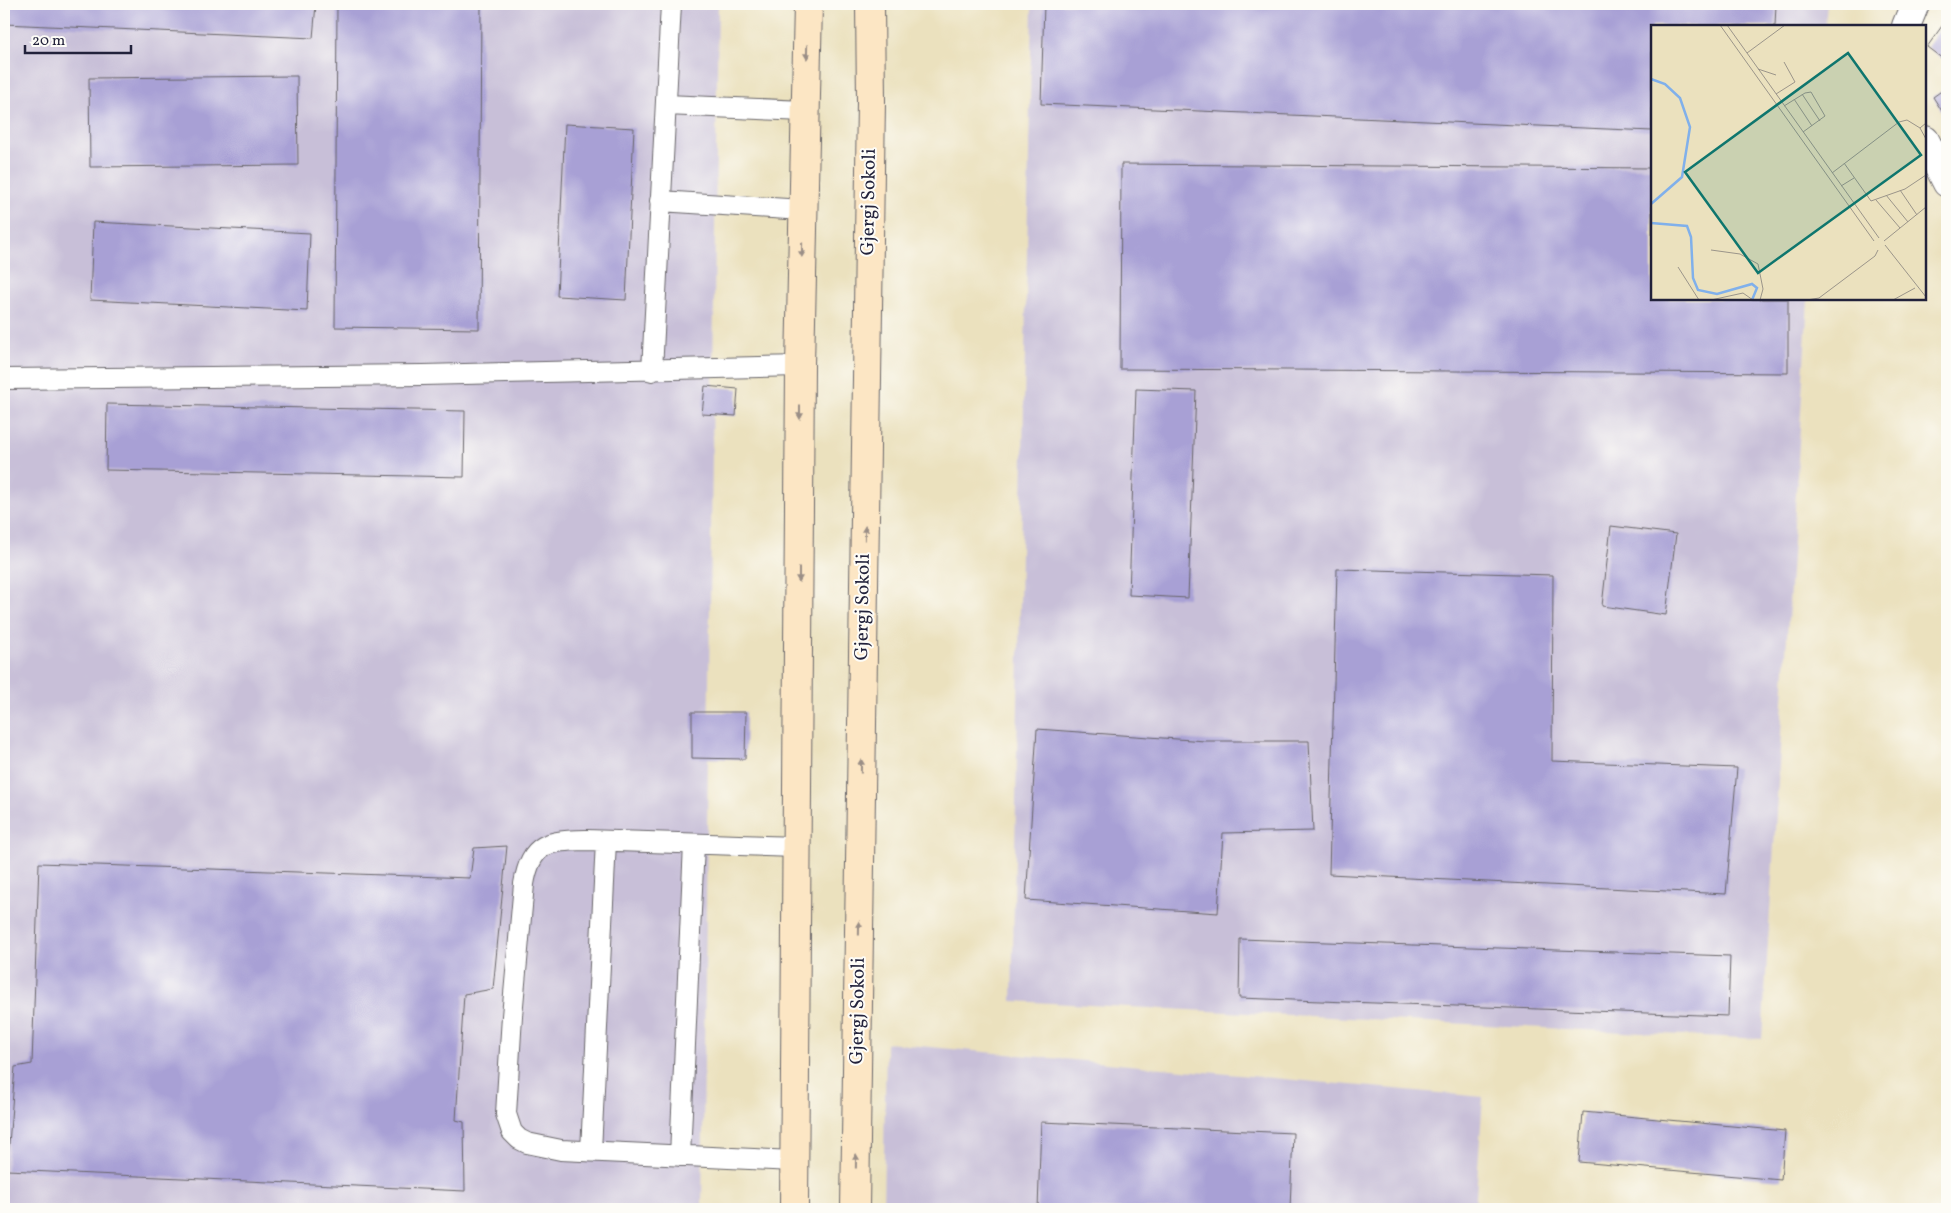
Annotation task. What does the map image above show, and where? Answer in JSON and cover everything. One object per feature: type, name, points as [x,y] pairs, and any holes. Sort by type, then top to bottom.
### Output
[{"type":"main road","points":[[794,1209],[800,366],[808,4]]},
{"type":"main road","name":"Gjergj Sokoli","points":[[855,1209],[871,101],[870,4]]},
{"type":"street","points":[[1906,25],[1914,4]]},
{"type":"street","points":[[1926,142],[1947,183]]},
{"type":"lane","points":[[652,371],[671,4]]},
{"type":"lane","points":[[666,105],[805,111]]},
{"type":"lane","points":[[660,201],[803,210]]},
{"type":"lane","points":[[4,379],[652,371],[800,366]]},
{"type":"lane","points":[[794,1161],[562,1150],[527,1143],[512,1132],[506,1114],[512,1016],[527,864],[539,848],[558,841],[606,840],[797,847]]},
{"type":"lane","points":[[591,1151],[606,840]]},
{"type":"lane","points":[[680,1156],[694,844]]},
{"type":"shaded area","points":[[4,4],[718,4],[702,1209],[4,1209]]},
{"type":"shaded area","points":[[1032,4],[1827,4],[1825,25],[1651,25],[1651,300],[1808,300],[1762,1039],[1012,1001]]},
{"type":"shaded area","points":[[886,1043],[1483,1097],[1475,1209],[883,1209]]},
{"type":"building","points":[[4,4],[316,4],[313,38],[4,24]]},
{"type":"building","points":[[337,4],[481,4],[479,329],[335,327]]},
{"type":"building","points":[[1044,4],[1776,4],[1775,25],[1651,25],[1651,131],[1041,104]]},
{"type":"building","points":[[1947,19],[1947,62],[1927,47]]},
{"type":"building","points":[[297,76],[298,165],[90,167],[89,78]]},
{"type":"building","points":[[1947,87],[1947,119],[1933,97]]},
{"type":"building","points":[[565,124],[634,128],[626,300],[557,296]]},
{"type":"building","points":[[1121,164],[1651,168],[1651,300],[1788,300],[1788,373],[1120,369]]},
{"type":"building","points":[[93,222],[310,233],[307,311],[90,300]]},
{"type":"building","points":[[705,386],[738,389],[736,416],[702,414]]},
{"type":"building","points":[[1136,389],[1196,391],[1188,598],[1129,595]]},
{"type":"building","points":[[107,404],[465,411],[464,477],[106,470]]},
{"type":"building","points":[[1611,526],[1676,534],[1666,615],[1602,606]]},
{"type":"building","points":[[1337,569],[1553,575],[1552,761],[1737,768],[1726,894],[1329,874]]},
{"type":"building","points":[[692,712],[746,712],[745,759],[692,758]]},
{"type":"building","points":[[1037,729],[1205,741],[1309,741],[1313,831],[1223,833],[1218,913],[1026,900]]},
{"type":"building","points":[[507,846],[493,989],[464,994],[456,1120],[464,1122],[465,1191],[7,1170],[15,1067],[32,1064],[39,863],[470,878],[474,848]]},
{"type":"building","points":[[1240,939],[1730,956],[1728,1016],[1239,998]]},
{"type":"building","points":[[1583,1112],[1785,1131],[1781,1180],[1579,1162]]},
{"type":"building","points":[[1041,1122],[1293,1133],[1290,1209],[1038,1209]]}]
